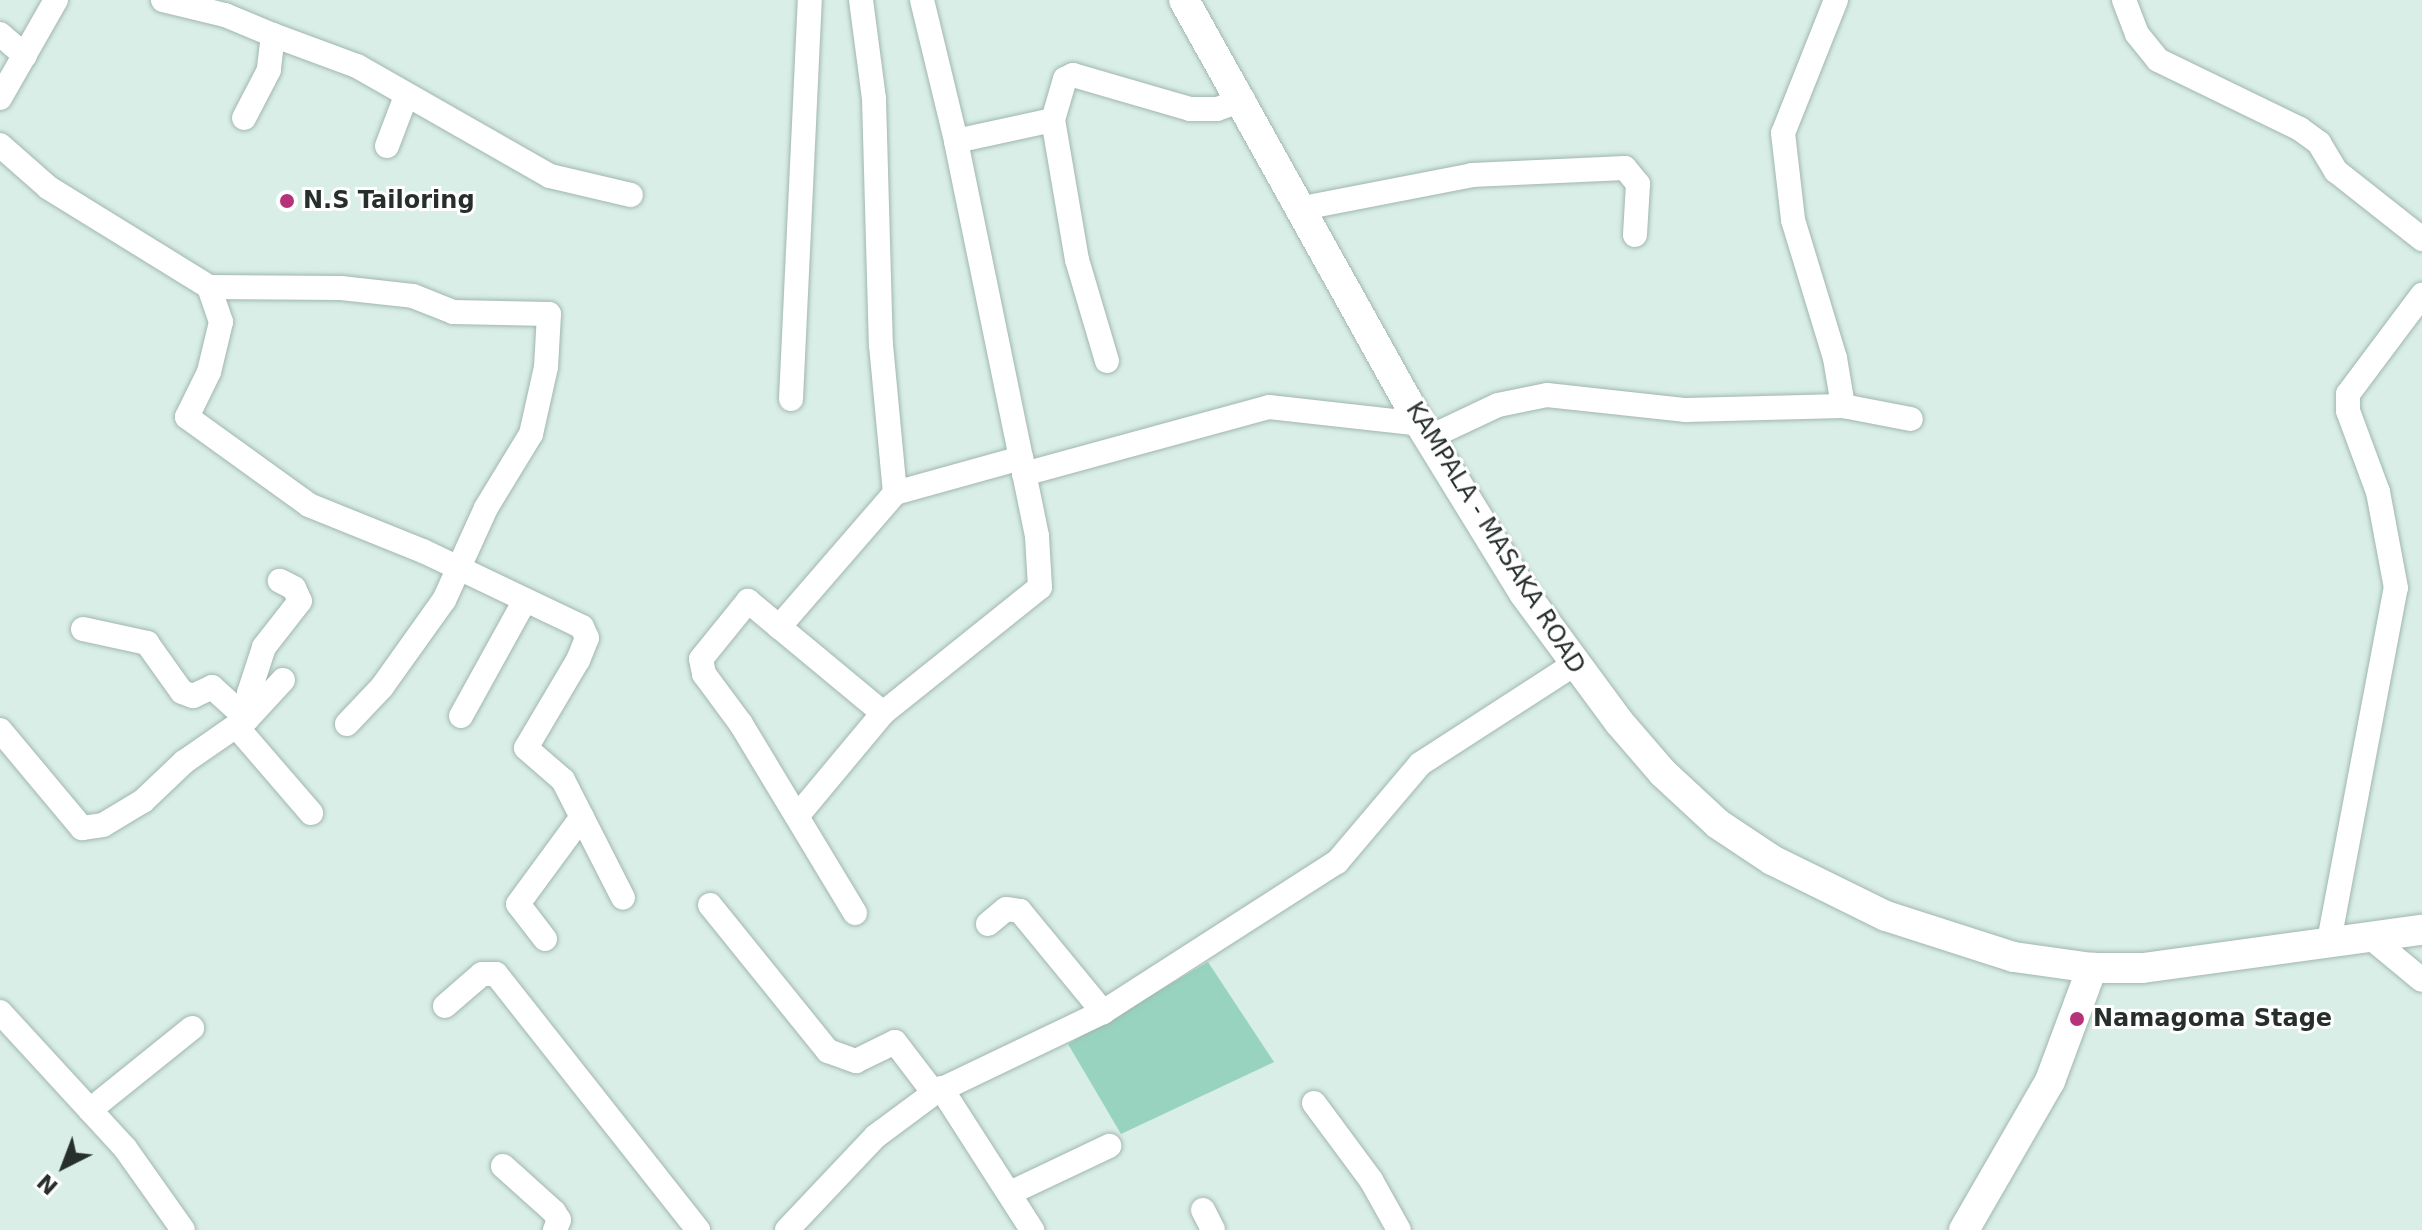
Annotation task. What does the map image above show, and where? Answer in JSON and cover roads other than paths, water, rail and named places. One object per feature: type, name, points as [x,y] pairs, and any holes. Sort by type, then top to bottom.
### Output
[{"type":"main road","name":"KAMPALA - MASAKA ROAD","points":[[1184,0],[1243,100],[1424,431],[1573,665],[1663,773],[1718,824],[1772,860],[1854,902],[1949,940],[2014,957],[2092,968],[2143,968],[2422,930]]},
{"type":"main road","points":[[1964,1230],[2050,1081],[2092,968]]},
{"type":"street","points":[[0,98],[56,0]]},
{"type":"street","points":[[163,0],[225,15],[357,66],[550,176],[631,195]]},
{"type":"street","points":[[791,399],[810,0]]},
{"type":"street","points":[[861,0],[874,99],[881,345],[895,493]]},
{"type":"street","points":[[798,815],[883,713],[1040,587],[1042,567],[1022,466],[956,141],[922,0]]},
{"type":"street","points":[[1836,0],[1783,133],[1793,220],[1835,358],[1843,406]]},
{"type":"street","points":[[2124,0],[2137,34],[2158,60],[2300,129],[2319,143],[2336,171],[2422,239]]},
{"type":"street","points":[[0,34],[25,56]]},
{"type":"street","points":[[244,118],[269,70],[273,35]]},
{"type":"street","points":[[1107,361],[1077,260],[1053,120],[1065,79],[1073,75],[1190,109],[1217,109],[1243,100]]},
{"type":"street","points":[[387,146],[406,96]]},
{"type":"street","points":[[956,141],[1053,120]]},
{"type":"street","points":[[0,145],[49,188],[209,287],[341,288],[413,296],[453,312],[549,314],[546,367],[531,434],[457,567],[444,600],[382,687],[347,724]]},
{"type":"street","points":[[1303,208],[1472,175],[1625,168],[1638,184],[1635,235]]},
{"type":"street","points":[[209,287],[221,322],[209,372],[187,417],[309,505],[457,567],[524,602],[575,623],[586,633],[561,694],[526,748],[558,774],[623,898]]},
{"type":"street","points":[[2329,941],[2396,588],[2378,492],[2352,425],[2348,394],[2422,295]]},
{"type":"street","points":[[1372,416],[1401,390]]},
{"type":"street","points":[[779,627],[895,493],[1269,407],[1372,416],[1424,431],[1498,405],[1547,395],[1686,410],[1843,406],[1911,419]]},
{"type":"street","points":[[245,720],[249,693],[264,647],[300,601],[294,588],[280,581]]},
{"type":"street","points":[[855,913],[798,815],[701,665],[705,652],[746,601],[883,713]]},
{"type":"street","points":[[461,716],[524,602]]},
{"type":"street","points":[[83,629],[147,643],[182,692],[193,696],[212,687],[245,720],[311,813]]},
{"type":"street","points":[[787,1230],[876,1136],[937,1090],[1103,1012],[1337,862],[1420,764],[1573,665]]},
{"type":"street","points":[[0,730],[75,820],[90,830],[143,801],[184,762],[245,720],[283,680]]},
{"type":"street","points":[[545,939],[518,904],[582,817]]},
{"type":"street","points":[[710,905],[828,1051],[856,1061],[895,1042],[937,1090],[1010,1193],[1032,1230]]},
{"type":"street","points":[[988,924],[1006,909],[1020,911],[1103,1012]]},
{"type":"street","points":[[2370,937],[2422,980]]},
{"type":"street","points":[[445,1006],[482,974],[496,974],[698,1230]]},
{"type":"street","points":[[0,1012],[125,1148],[183,1230]]},
{"type":"street","points":[[90,1110],[192,1028]]},
{"type":"street","points":[[1314,1103],[1371,1180],[1399,1230]]},
{"type":"street","points":[[1010,1193],[1109,1146]]},
{"type":"street","points":[[503,1166],[554,1212],[559,1220],[555,1230]]},
{"type":"place","name":"N.S Tailoring","points":[[287,201]]},
{"type":"place","name":"Namagoma Stage","points":[[2077,1019]]}]
